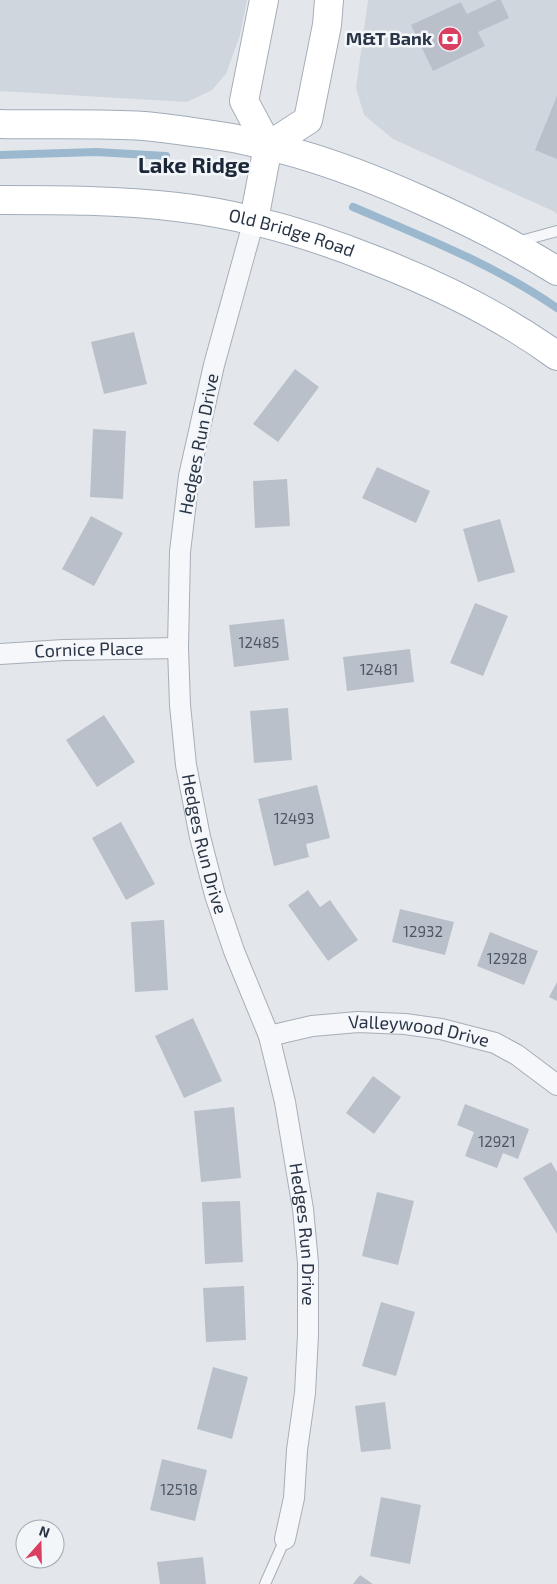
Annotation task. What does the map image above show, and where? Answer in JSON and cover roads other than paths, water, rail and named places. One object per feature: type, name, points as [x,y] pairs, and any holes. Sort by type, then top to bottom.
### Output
[{"type":"main road","points":[[264,0],[244,101],[268,146]]},
{"type":"main road","points":[[268,146],[308,120],[326,34],[329,0]]},
{"type":"main road","points":[[0,124],[144,126],[210,134],[268,146],[338,165],[376,179],[470,222],[557,271]]},
{"type":"main road","name":"Hedges Run Drive","points":[[254,220],[268,146]]},
{"type":"main road","name":"Old Bridge Road","points":[[0,200],[114,202],[178,207],[254,220],[300,232],[418,277],[488,312],[557,356]]},
{"type":"street","name":"Hedges Run Drive","points":[[254,220],[214,366],[190,476],[180,552],[178,648],[180,705],[186,765],[200,837],[215,895],[234,950],[269,1036],[285,1102],[302,1209],[308,1263],[308,1335],[305,1393],[297,1450],[294,1498],[285,1539]]},
{"type":"street","name":"Cornice Place","points":[[0,654],[64,650],[178,648]]},
{"type":"street","name":"Valleywood Drive","points":[[269,1036],[312,1026],[358,1022],[404,1024],[441,1029],[495,1043],[517,1055],[557,1085]]},
{"type":"lane","points":[[512,244],[557,231]]},
{"type":"lane","points":[[265,1584],[285,1539]]},
{"type":"waterway","points":[[0,155],[96,152],[166,156]]},
{"type":"waterway","points":[[353,207],[484,265],[557,308]]},
{"type":"place","name":"M&T Bank","points":[[450,39]]},
{"type":"district","name":"Lake Ridge","points":[[194,165]]}]
